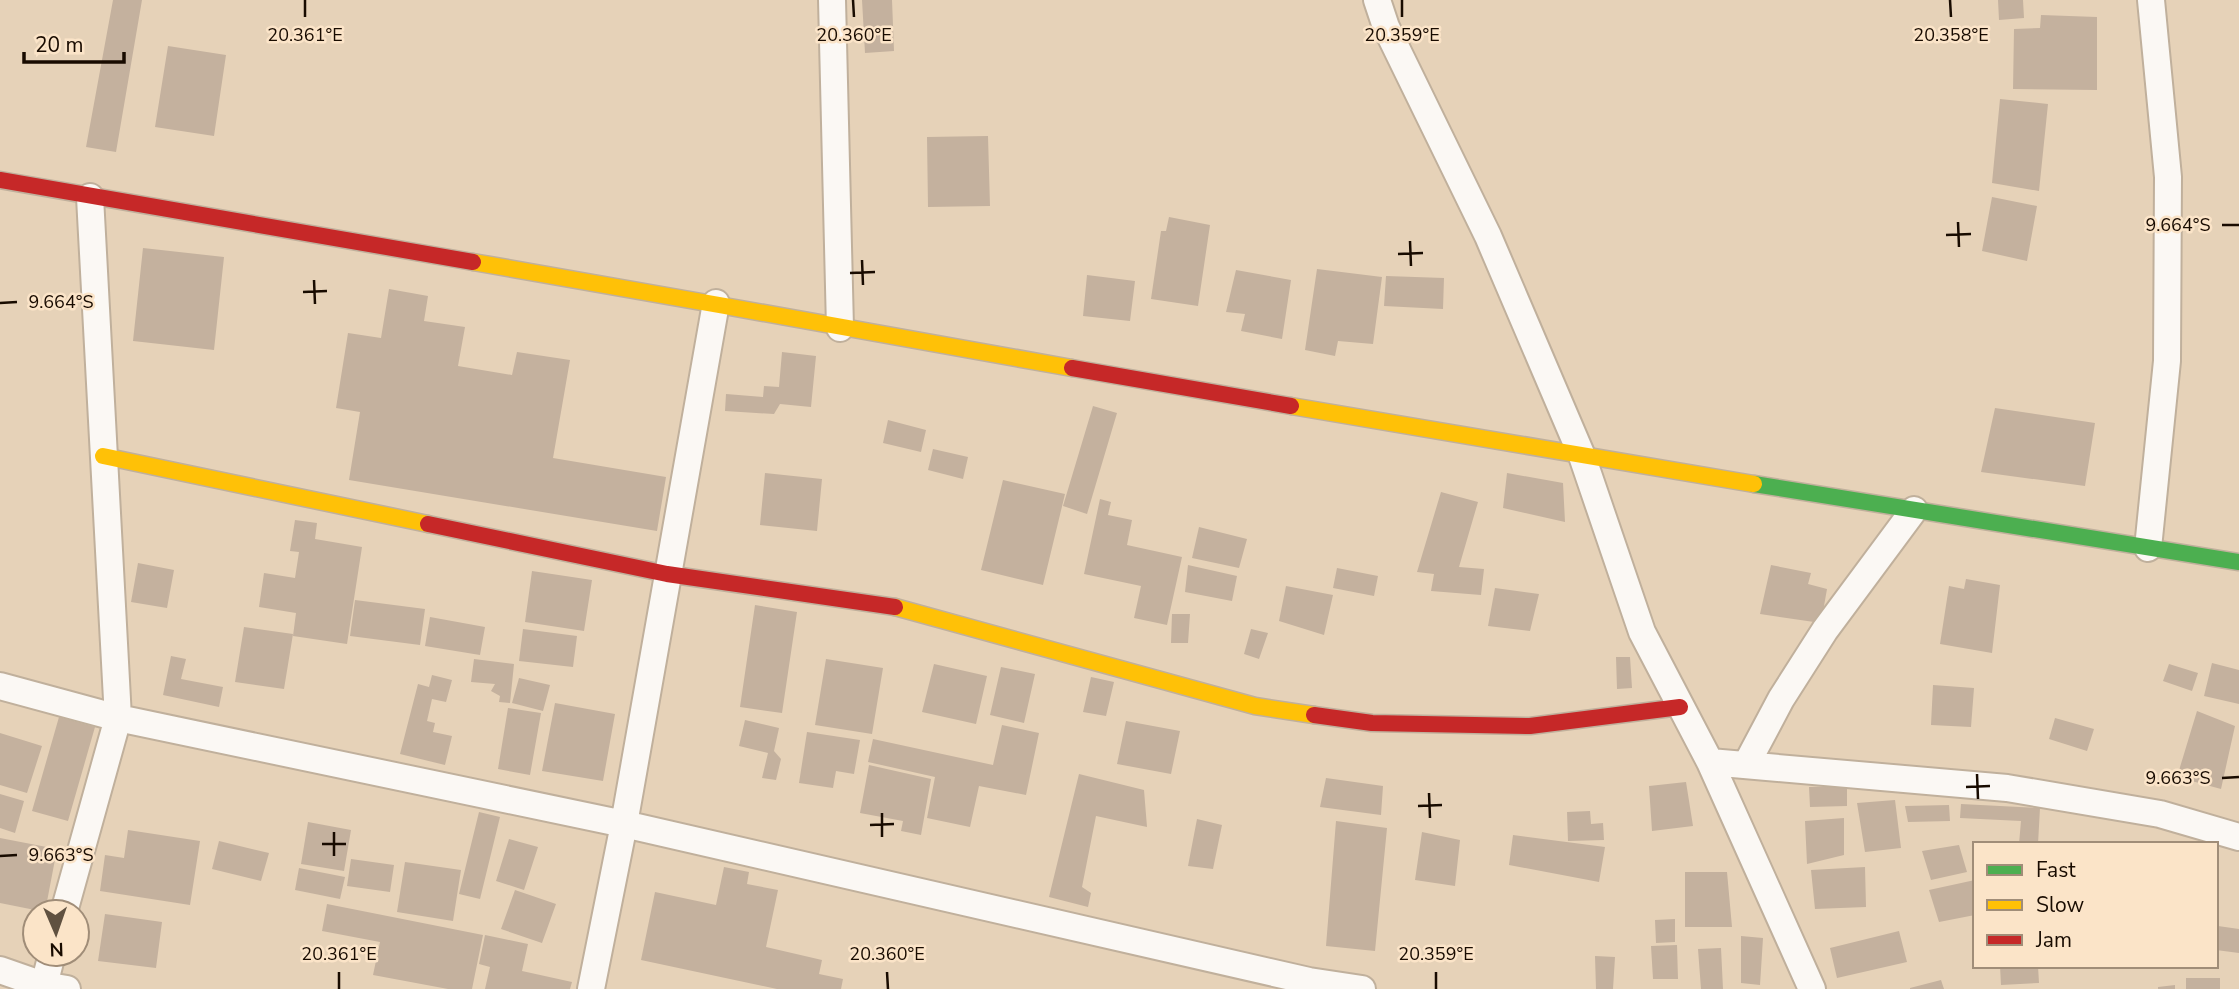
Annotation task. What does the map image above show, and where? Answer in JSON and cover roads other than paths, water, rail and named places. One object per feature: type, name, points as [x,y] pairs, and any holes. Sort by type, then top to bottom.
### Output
[{"type":"street","points":[[832,0],[841,328]]},
{"type":"street","points":[[1377,0],[1386,27],[1488,236],[1582,456],[1642,632],[1710,762],[1812,989]]},
{"type":"street","points":[[2148,548],[2167,361],[2168,177],[2151,0]]},
{"type":"street","points":[[0,180],[1582,456],[2239,562]]},
{"type":"street","points":[[68,898],[118,718],[90,197]]},
{"type":"street","points":[[592,989],[624,824],[716,303]]},
{"type":"street","points":[[103,456],[667,574],[889,604],[1255,706],[1371,723],[1530,726],[1680,707]]},
{"type":"street","points":[[1746,765],[1781,699],[1825,630],[1914,510]]},
{"type":"street","points":[[0,686],[118,718],[624,824],[1296,978],[1362,989]]},
{"type":"street","points":[[1710,762],[2007,788],[2160,814],[2239,837]]},
{"type":"street","points":[[0,970],[51,987],[52,968]]}]
